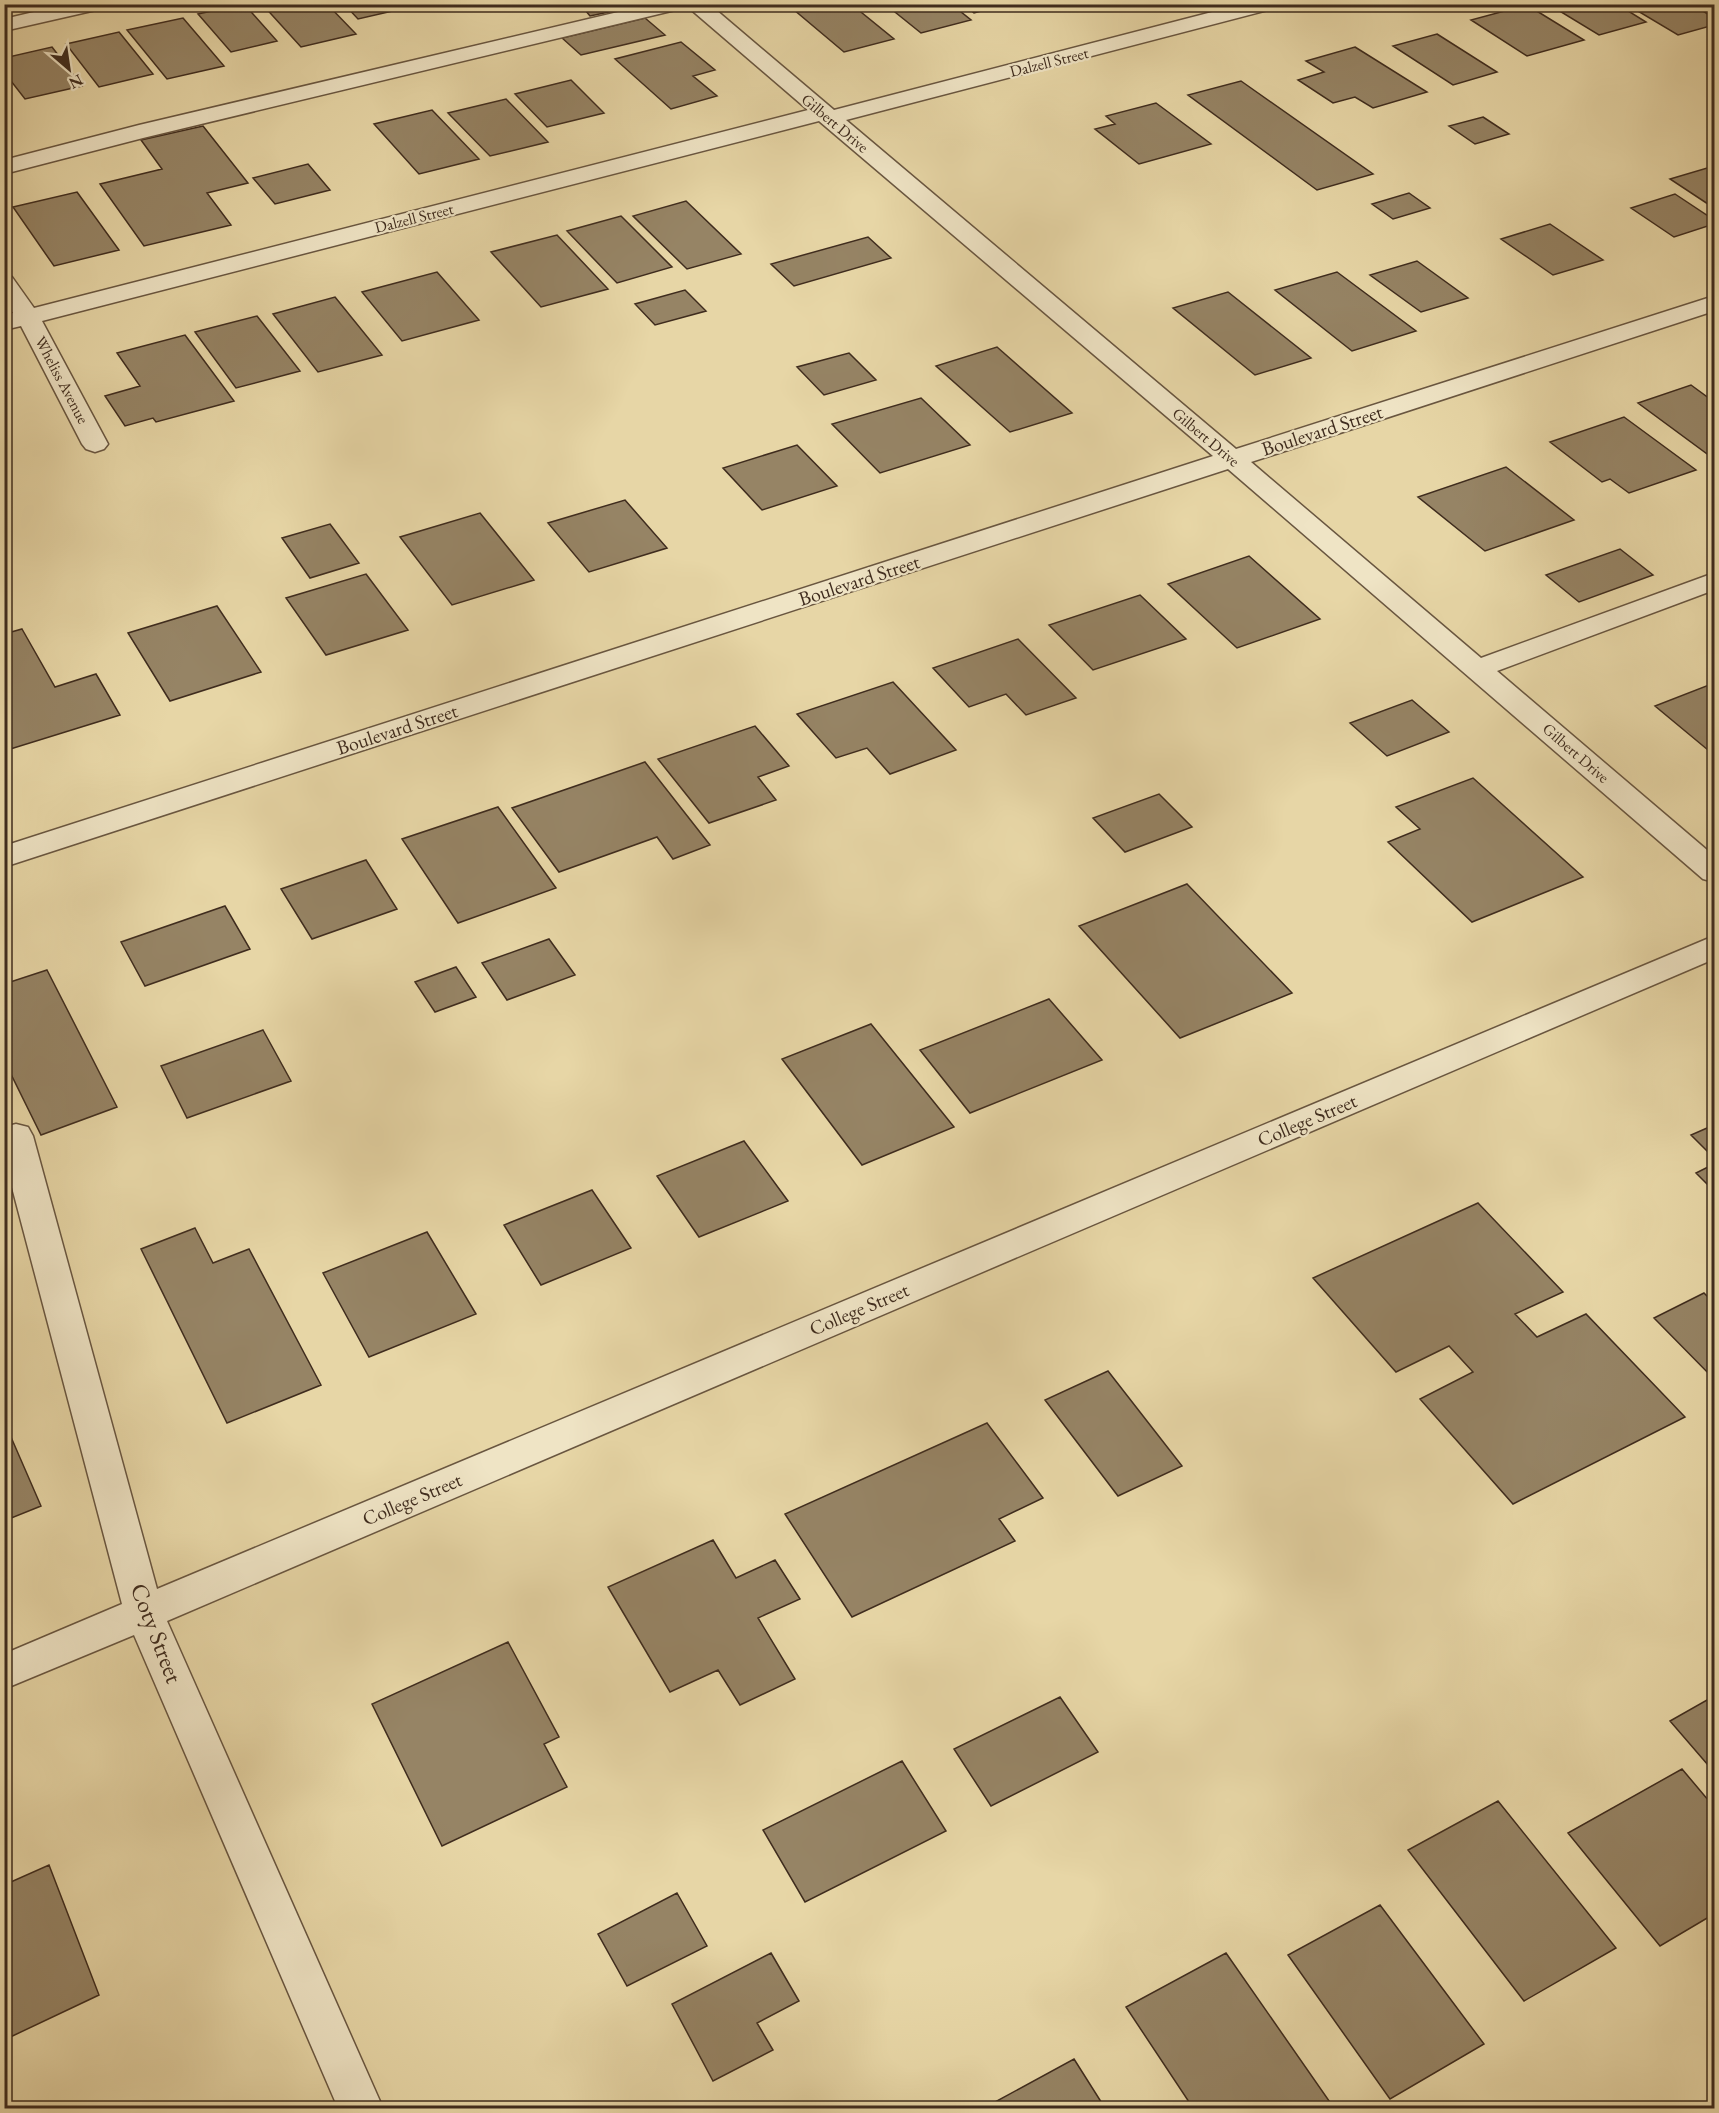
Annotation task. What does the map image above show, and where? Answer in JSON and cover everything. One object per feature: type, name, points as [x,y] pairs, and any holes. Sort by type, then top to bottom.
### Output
[{"type":"street","points":[[4,25],[98,4]]},
{"type":"street","points":[[4,167],[139,132],[680,4]]},
{"type":"street","name":"Gilbert Drive","points":[[696,4],[1714,872]]},
{"type":"street","name":"Dalzell Street","points":[[16,320],[1269,4]]},
{"type":"street","name":"Wheliss Avenue","points":[[4,282],[16,320],[95,444]]},
{"type":"street","name":"Boulevard Street","points":[[4,856],[1714,303]]},
{"type":"street","points":[[1477,669],[1714,581]]},
{"type":"street","name":"College Street","points":[[4,1672],[1714,946]]},
{"type":"street","name":"Coty Street","points":[[16,1136],[144,1613],[361,2109]]},
{"type":"building","points":[[244,4],[277,41],[231,52],[198,14]]},
{"type":"building","points":[[262,4],[327,4],[356,34],[301,47]]},
{"type":"building","points":[[344,4],[408,4],[410,7],[358,19]]},
{"type":"building","points":[[580,4],[624,4],[628,8],[590,16]]},
{"type":"building","points":[[787,4],[851,4],[894,39],[844,52]]},
{"type":"building","points":[[885,4],[951,4],[971,20],[921,33]]},
{"type":"building","points":[[963,4],[1008,4],[974,13]]},
{"type":"building","points":[[1548,4],[1617,4],[1646,22],[1599,35]]},
{"type":"building","points":[[1626,4],[1692,4],[1714,18],[1714,25],[1678,35]]},
{"type":"building","points":[[1527,5],[1584,40],[1527,56],[1471,20]]},
{"type":"building","points":[[183,18],[224,66],[167,79],[127,30]]},
{"type":"building","points":[[645,18],[665,35],[581,55],[562,38]]},
{"type":"building","points":[[119,32],[153,74],[99,87],[66,44]]},
{"type":"building","points":[[1437,34],[1497,72],[1453,85],[1393,46]]},
{"type":"building","points":[[681,42],[715,70],[693,76],[717,96],[671,109],[615,59]]},
{"type":"building","points":[[52,47],[82,86],[25,99],[4,72],[4,58]]},
{"type":"building","points":[[1355,47],[1427,92],[1373,108],[1355,97],[1333,103],[1298,80],[1324,72],[1306,61]]},
{"type":"building","points":[[571,80],[604,113],[547,127],[515,94]]},
{"type":"building","points":[[1241,81],[1373,174],[1317,190],[1188,95]]},
{"type":"building","points":[[506,99],[548,142],[490,156],[448,113]]},
{"type":"building","points":[[1156,103],[1211,144],[1139,164],[1095,129],[1115,124],[1106,116]]},
{"type":"building","points":[[432,110],[479,159],[419,174],[374,124]]},
{"type":"building","points":[[1483,117],[1509,134],[1475,144],[1449,126]]},
{"type":"building","points":[[203,126],[248,183],[207,193],[231,225],[144,246],[100,184],[162,169],[141,140]]},
{"type":"building","points":[[308,164],[330,190],[275,204],[253,178]]},
{"type":"building","points":[[1714,166],[1714,208],[1670,179]]},
{"type":"building","points":[[77,192],[119,250],[54,266],[13,207]]},
{"type":"building","points":[[1409,193],[1430,208],[1393,219],[1372,204]]},
{"type":"building","points":[[1675,194],[1714,220],[1714,224],[1674,237],[1631,208]]},
{"type":"building","points":[[686,201],[741,254],[687,269],[633,216]]},
{"type":"building","points":[[621,216],[672,267],[617,283],[567,231]]},
{"type":"building","points":[[1550,224],[1603,260],[1553,275],[1501,239]]},
{"type":"building","points":[[557,235],[608,289],[541,307],[491,252]]},
{"type":"building","points":[[868,237],[891,258],[794,286],[771,264]]},
{"type":"building","points":[[1417,261],[1468,298],[1421,312],[1370,275]]},
{"type":"building","points":[[437,272],[479,320],[402,341],[362,292]]},
{"type":"building","points":[[1337,272],[1416,331],[1352,351],[1275,290]]},
{"type":"building","points":[[685,290],[706,311],[655,325],[635,304]]},
{"type":"building","points":[[1228,292],[1311,358],[1255,375],[1173,308]]},
{"type":"building","points":[[335,297],[382,355],[318,372],[273,314]]},
{"type":"building","points":[[257,316],[300,371],[236,388],[195,332]]},
{"type":"building","points":[[185,335],[234,401],[156,422],[153,418],[125,426],[105,396],[140,386],[117,353]]},
{"type":"building","points":[[997,347],[1072,413],[1010,432],[936,366]]},
{"type":"building","points":[[849,353],[876,380],[824,395],[797,367]]},
{"type":"building","points":[[1691,385],[1714,402],[1714,459],[1638,403]]},
{"type":"building","points":[[921,398],[970,445],[880,473],[832,424]]},
{"type":"building","points":[[1624,417],[1696,470],[1629,493],[1610,479],[1602,482],[1550,442]]},
{"type":"building","points":[[797,445],[837,486],[762,510],[723,468]]},
{"type":"building","points":[[1506,467],[1574,520],[1485,551],[1418,497]]},
{"type":"building","points":[[625,500],[667,548],[589,572],[548,523]]},
{"type":"building","points":[[480,513],[534,580],[452,605],[400,537]]},
{"type":"building","points":[[330,524],[359,563],[310,578],[282,538]]},
{"type":"building","points":[[1620,549],[1653,575],[1579,602],[1546,575]]},
{"type":"building","points":[[1249,556],[1320,619],[1237,648],[1168,584]]},
{"type":"building","points":[[366,574],[408,630],[326,655],[286,598]]},
{"type":"building","points":[[1140,595],[1186,639],[1093,670],[1049,625]]},
{"type":"building","points":[[217,606],[261,672],[170,701],[128,633]]},
{"type":"building","points":[[22,629],[55,687],[96,674],[120,715],[4,751],[4,634]]},
{"type":"building","points":[[1018,639],[1076,698],[1026,715],[1006,694],[969,707],[933,668]]},
{"type":"building","points":[[893,682],[956,750],[890,774],[867,748],[836,758],[797,714]]},
{"type":"building","points":[[1714,683],[1714,755],[1655,706]]},
{"type":"building","points":[[1412,700],[1449,732],[1387,756],[1350,723]]},
{"type":"building","points":[[755,726],[789,766],[758,777],[776,800],[709,823],[658,759]]},
{"type":"building","points":[[645,762],[710,845],[673,859],[657,837],[559,872],[512,808]]},
{"type":"building","points":[[1473,778],[1583,877],[1472,922],[1388,842],[1420,829],[1396,807]]},
{"type":"building","points":[[1159,794],[1192,827],[1125,852],[1093,818]]},
{"type":"building","points":[[498,807],[556,888],[458,923],[402,839]]},
{"type":"building","points":[[366,860],[397,909],[312,939],[281,889]]},
{"type":"building","points":[[1187,884],[1292,993],[1180,1038],[1079,926]]},
{"type":"building","points":[[225,906],[250,949],[145,986],[121,942]]},
{"type":"building","points":[[549,939],[575,975],[507,1000],[482,963]]},
{"type":"building","points":[[456,967],[476,997],[435,1012],[415,982]]},
{"type":"building","points":[[47,970],[117,1107],[41,1135],[4,1060],[4,984]]},
{"type":"building","points":[[1049,999],[1102,1060],[970,1113],[920,1050]]},
{"type":"building","points":[[871,1024],[954,1127],[862,1165],[782,1059]]},
{"type":"building","points":[[263,1030],[291,1081],[187,1118],[161,1066]]},
{"type":"building","points":[[1714,1125],[1714,1158],[1691,1135]]},
{"type":"building","points":[[744,1141],[788,1201],[699,1237],[657,1176]]},
{"type":"building","points":[[1714,1164],[1714,1191],[1696,1173]]},
{"type":"building","points":[[592,1190],[631,1248],[541,1285],[504,1225]]},
{"type":"building","points":[[1478,1203],[1563,1292],[1515,1314],[1537,1337],[1586,1314],[1685,1417],[1513,1504],[1420,1399],[1473,1372],[1449,1346],[1396,1372],[1313,1278]]},
{"type":"building","points":[[195,1228],[213,1263],[249,1249],[321,1385],[227,1423],[141,1249]]},
{"type":"building","points":[[427,1232],[476,1314],[369,1357],[323,1273]]},
{"type":"building","points":[[1704,1293],[1714,1303],[1714,1379],[1654,1318]]},
{"type":"building","points":[[1108,1371],[1182,1466],[1118,1496],[1045,1400]]},
{"type":"building","points":[[4,1421],[41,1506],[4,1521]]},
{"type":"building","points":[[987,1423],[1043,1498],[999,1519],[1015,1541],[852,1617],[785,1514]]},
{"type":"building","points":[[713,1540],[736,1578],[775,1560],[800,1599],[758,1618],[795,1679],[740,1705],[718,1670],[670,1692],[608,1587]]},
{"type":"building","points":[[508,1642],[559,1737],[544,1744],[567,1787],[442,1846],[372,1704]]},
{"type":"building","points":[[1714,1696],[1714,1772],[1670,1721]]},
{"type":"building","points":[[1060,1697],[1098,1752],[991,1806],[954,1749]]},
{"type":"building","points":[[902,1761],[946,1831],[805,1902],[763,1830]]},
{"type":"building","points":[[1682,1769],[1714,1807],[1714,1914],[1660,1946],[1568,1833]]},
{"type":"building","points":[[1498,1801],[1616,1948],[1524,2001],[1408,1850]]},
{"type":"building","points":[[49,1865],[99,1995],[4,2040],[4,1885]]},
{"type":"building","points":[[677,1893],[707,1946],[627,1986],[598,1934]]},
{"type":"building","points":[[1380,1905],[1484,2044],[1390,2099],[1288,1955]]},
{"type":"building","points":[[771,1953],[799,2001],[757,2023],[773,2050],[713,2081],[672,2004]]},
{"type":"building","points":[[1226,1953],[1334,2108],[1193,2108],[1126,2007]]},
{"type":"building","points":[[1074,2059],[1105,2108],[984,2108]]}]
